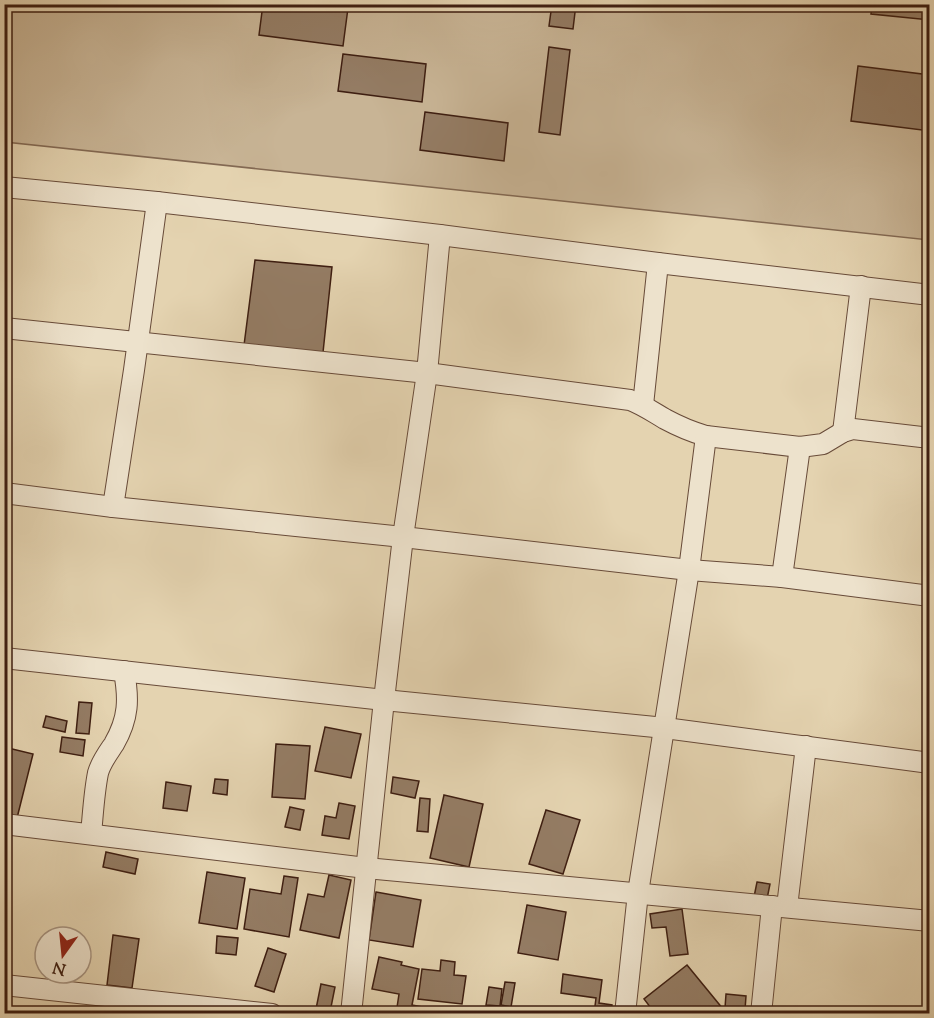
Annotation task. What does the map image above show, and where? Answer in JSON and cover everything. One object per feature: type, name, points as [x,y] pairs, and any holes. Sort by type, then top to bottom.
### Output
[{"type":"street","points":[[4,187],[157,202],[440,235],[930,295]]},
{"type":"street","points":[[113,507],[157,202]]},
{"type":"street","points":[[351,1014],[384,700],[403,537],[427,373],[440,235]]},
{"type":"street","points":[[643,405],[658,263]]},
{"type":"street","points":[[843,432],[861,286]]},
{"type":"street","points":[[4,328],[427,373],[630,400],[692,432],[706,436],[800,447],[823,444],[853,429],[930,438]]},
{"type":"street","points":[[625,1014],[638,893],[665,728],[706,436]]},
{"type":"street","points":[[782,577],[800,447]]},
{"type":"street","points":[[4,493],[688,570],[782,577],[930,596]]},
{"type":"street","points":[[4,658],[665,728],[930,763]]},
{"type":"street","points":[[91,834],[98,772],[102,761],[119,736],[126,717],[128,703],[124,671]]},
{"type":"street","points":[[761,1014],[806,746]]},
{"type":"street","points":[[4,824],[366,868],[930,921]]},
{"type":"street","points":[[4,985],[272,1014]]},
{"type":"shaded area","points":[[5,5],[929,5],[929,240],[5,142]]},
{"type":"building","points":[[263,4],[321,4],[348,8],[343,46],[259,35]]},
{"type":"building","points":[[552,4],[576,4],[573,29],[549,26]]},
{"type":"building","points":[[872,4],[930,4],[930,20],[871,14]]},
{"type":"building","points":[[549,47],[570,50],[560,135],[539,132]]},
{"type":"building","points":[[343,54],[426,64],[422,102],[338,91]]},
{"type":"building","points":[[858,66],[930,75],[930,131],[851,121]]},
{"type":"building","points":[[425,112],[508,123],[504,161],[420,150]]},
{"type":"building","points":[[255,260],[332,267],[322,362],[243,353]]},
{"type":"building","points":[[79,702],[92,703],[89,734],[76,733]]},
{"type":"building","points":[[46,716],[67,721],[65,732],[43,727]]},
{"type":"building","points":[[325,727],[361,734],[351,778],[315,771]]},
{"type":"building","points":[[62,737],[85,740],[83,756],[60,752]]},
{"type":"building","points":[[276,744],[310,746],[305,799],[272,797]]},
{"type":"building","points":[[4,747],[33,754],[17,818],[4,815]]},
{"type":"building","points":[[393,777],[419,781],[415,798],[391,793]]},
{"type":"building","points":[[215,779],[228,780],[227,795],[213,793]]},
{"type":"building","points":[[166,782],[191,786],[187,811],[163,808]]},
{"type":"building","points":[[444,795],[483,804],[469,867],[430,858]]},
{"type":"building","points":[[420,798],[430,799],[428,832],[417,831]]},
{"type":"building","points":[[339,803],[355,806],[349,839],[322,835],[325,816],[336,818]]},
{"type":"building","points":[[290,807],[304,810],[300,830],[285,827]]},
{"type":"building","points":[[546,810],[580,820],[563,874],[529,864]]},
{"type":"building","points":[[106,852],[138,859],[135,874],[103,867]]},
{"type":"building","points":[[207,872],[245,878],[237,929],[199,923]]},
{"type":"building","points":[[329,875],[351,880],[339,938],[300,930],[308,894],[324,897]]},
{"type":"building","points":[[284,876],[298,878],[289,937],[244,929],[250,889],[281,894]]},
{"type":"building","points":[[757,882],[770,884],[767,899],[754,897]]},
{"type":"building","points":[[376,892],[421,900],[413,947],[369,940]]},
{"type":"building","points":[[527,905],[566,912],[558,960],[518,953]]},
{"type":"building","points":[[682,909],[688,954],[670,956],[666,927],[652,928],[650,914]]},
{"type":"building","points":[[113,935],[139,939],[132,988],[107,985]]},
{"type":"building","points":[[217,936],[238,938],[236,955],[216,953]]},
{"type":"building","points":[[268,948],[286,954],[274,992],[255,986]]},
{"type":"building","points":[[379,957],[402,962],[401,965],[419,969],[412,1005],[423,1007],[422,1014],[396,1014],[399,994],[372,989]]},
{"type":"building","points":[[441,960],[455,962],[454,975],[466,976],[462,1004],[418,999],[422,969],[440,971]]},
{"type":"building","points":[[687,965],[723,1009],[717,1014],[653,1014],[654,1012],[644,999]]},
{"type":"building","points":[[563,974],[602,980],[599,1003],[612,1005],[611,1014],[594,1014],[596,998],[561,993]]},
{"type":"building","points":[[505,982],[515,983],[511,1007],[501,1005]]},
{"type":"building","points":[[321,984],[335,987],[330,1012],[316,1009]]},
{"type":"building","points":[[489,987],[502,989],[500,1006],[486,1005]]},
{"type":"building","points":[[726,994],[746,996],[745,1010],[725,1008]]}]
